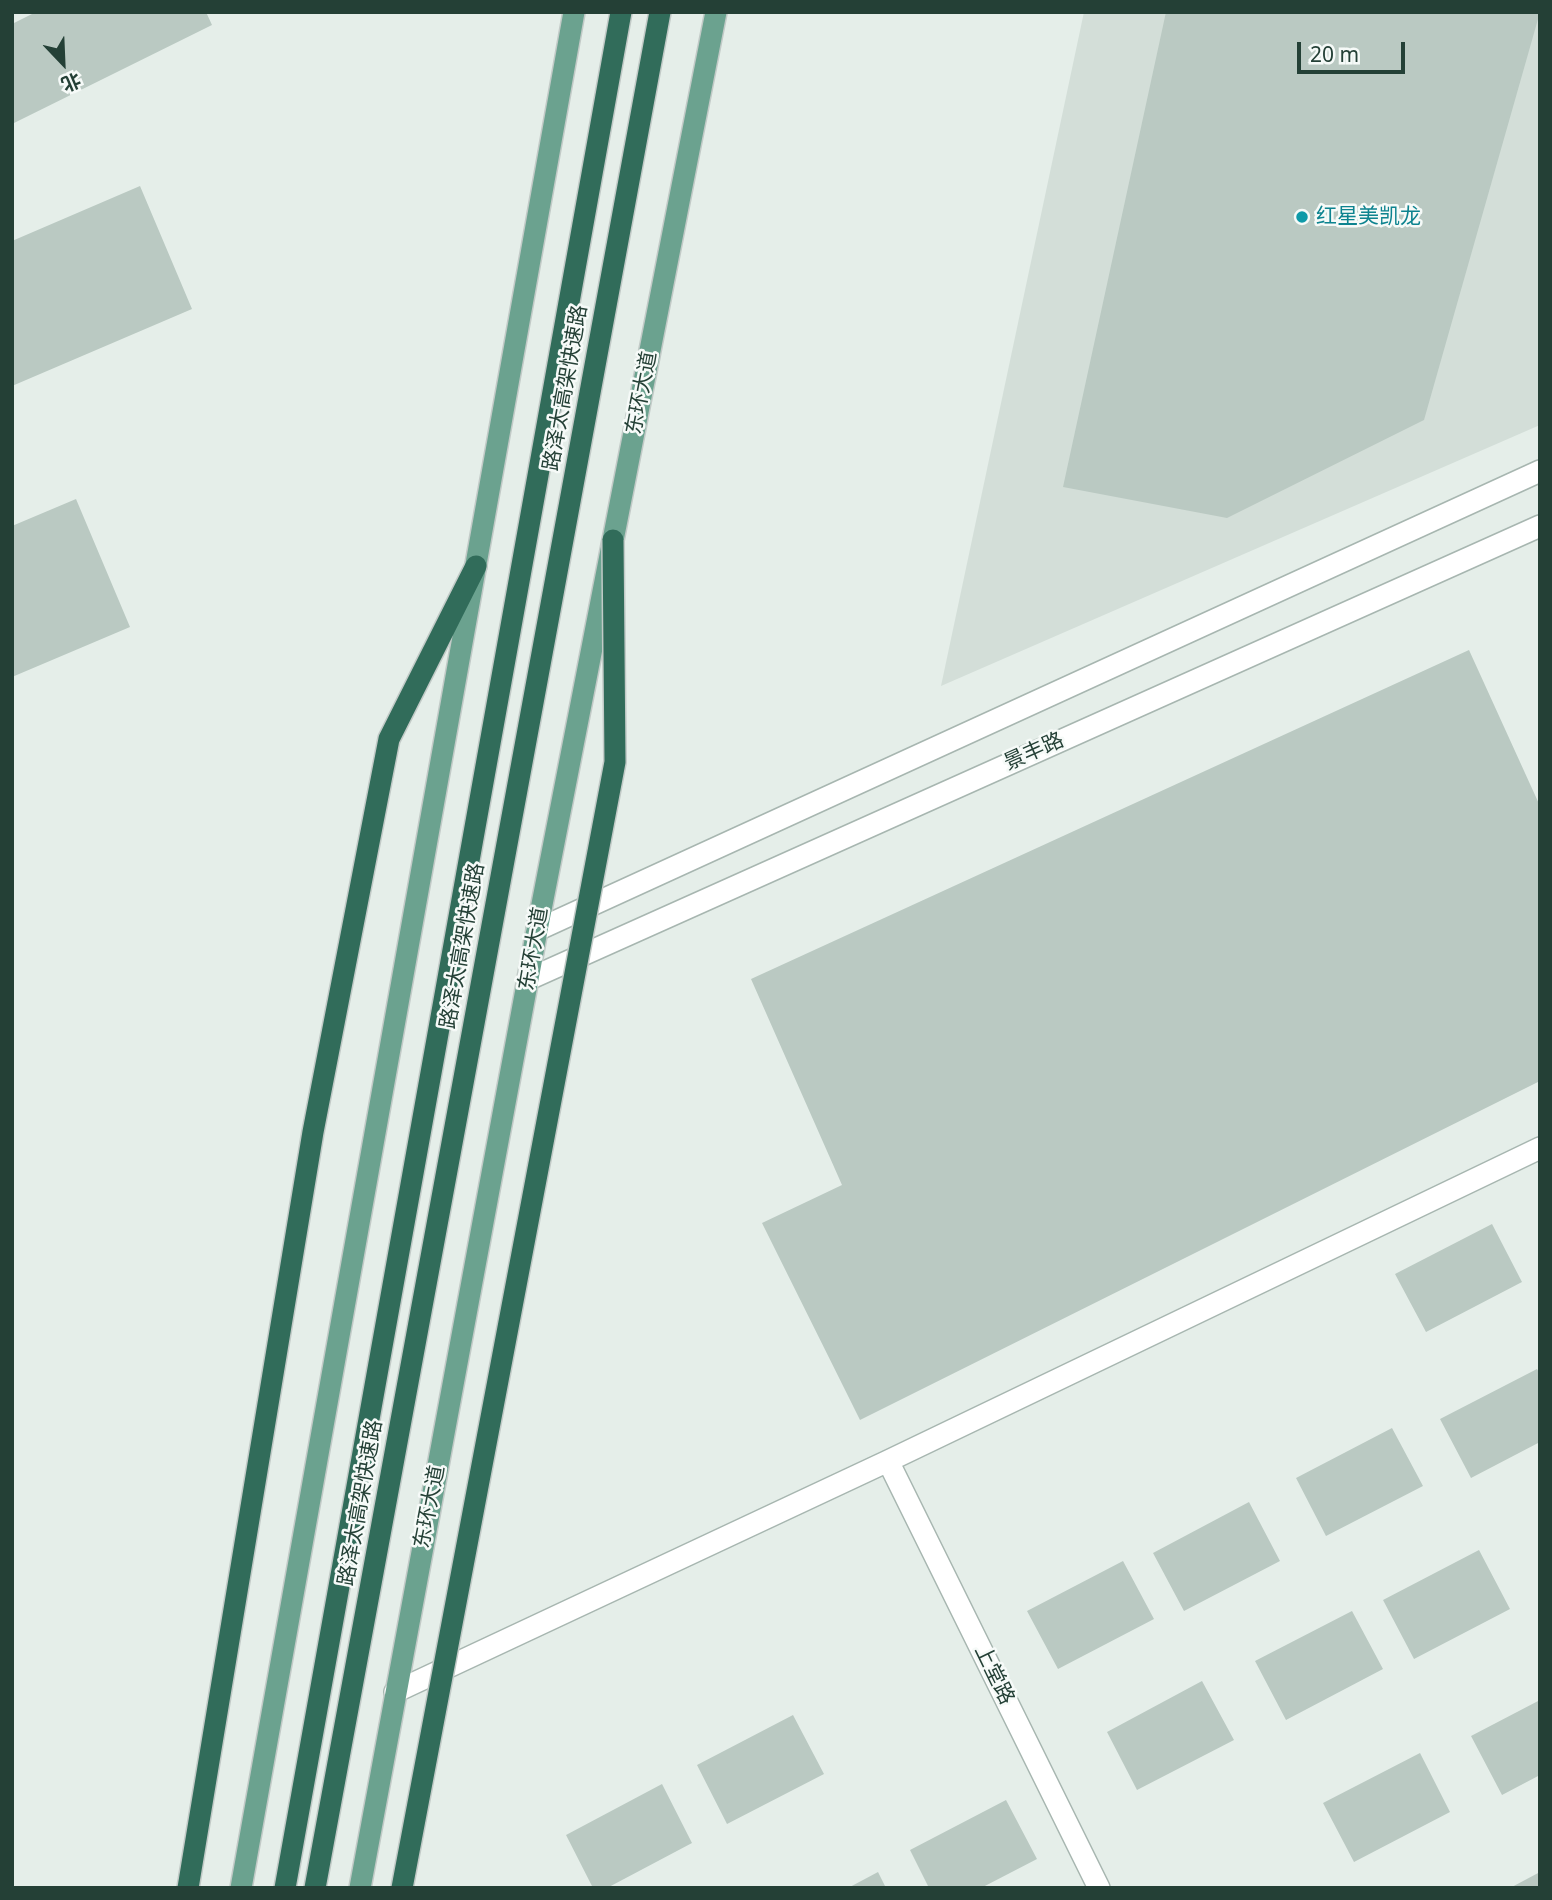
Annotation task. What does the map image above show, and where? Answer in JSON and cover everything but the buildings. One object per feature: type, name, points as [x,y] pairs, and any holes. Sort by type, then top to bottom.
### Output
[{"type":"highway","name":"路泽太高架快速路","points":[[285,1888],[621,12]]},
{"type":"highway","name":"路泽太高架快速路","points":[[315,1888],[660,12]]},
{"type":"highway","points":[[402,1888],[615,762],[613,540]]},
{"type":"highway","points":[[188,1888],[313,1132],[389,739],[476,566]]},
{"type":"main road","points":[[241,1888],[574,12]]},
{"type":"main road","name":"东环大道","points":[[360,1888],[537,930],[716,12]]},
{"type":"street","points":[[537,930],[1540,471]]},
{"type":"street","name":"景丰路","points":[[529,979],[1540,526]]},
{"type":"street","points":[[395,1692],[888,1461],[1540,1148]]},
{"type":"street","name":"上堂路","points":[[888,1461],[1099,1888]]},
{"type":"shaded area","name":"红星美凯龙","points":[[1084,12],[1540,12],[1540,425],[941,686]]},
{"type":"place","name":"红星美凯龙","points":[[1302,217]]}]
